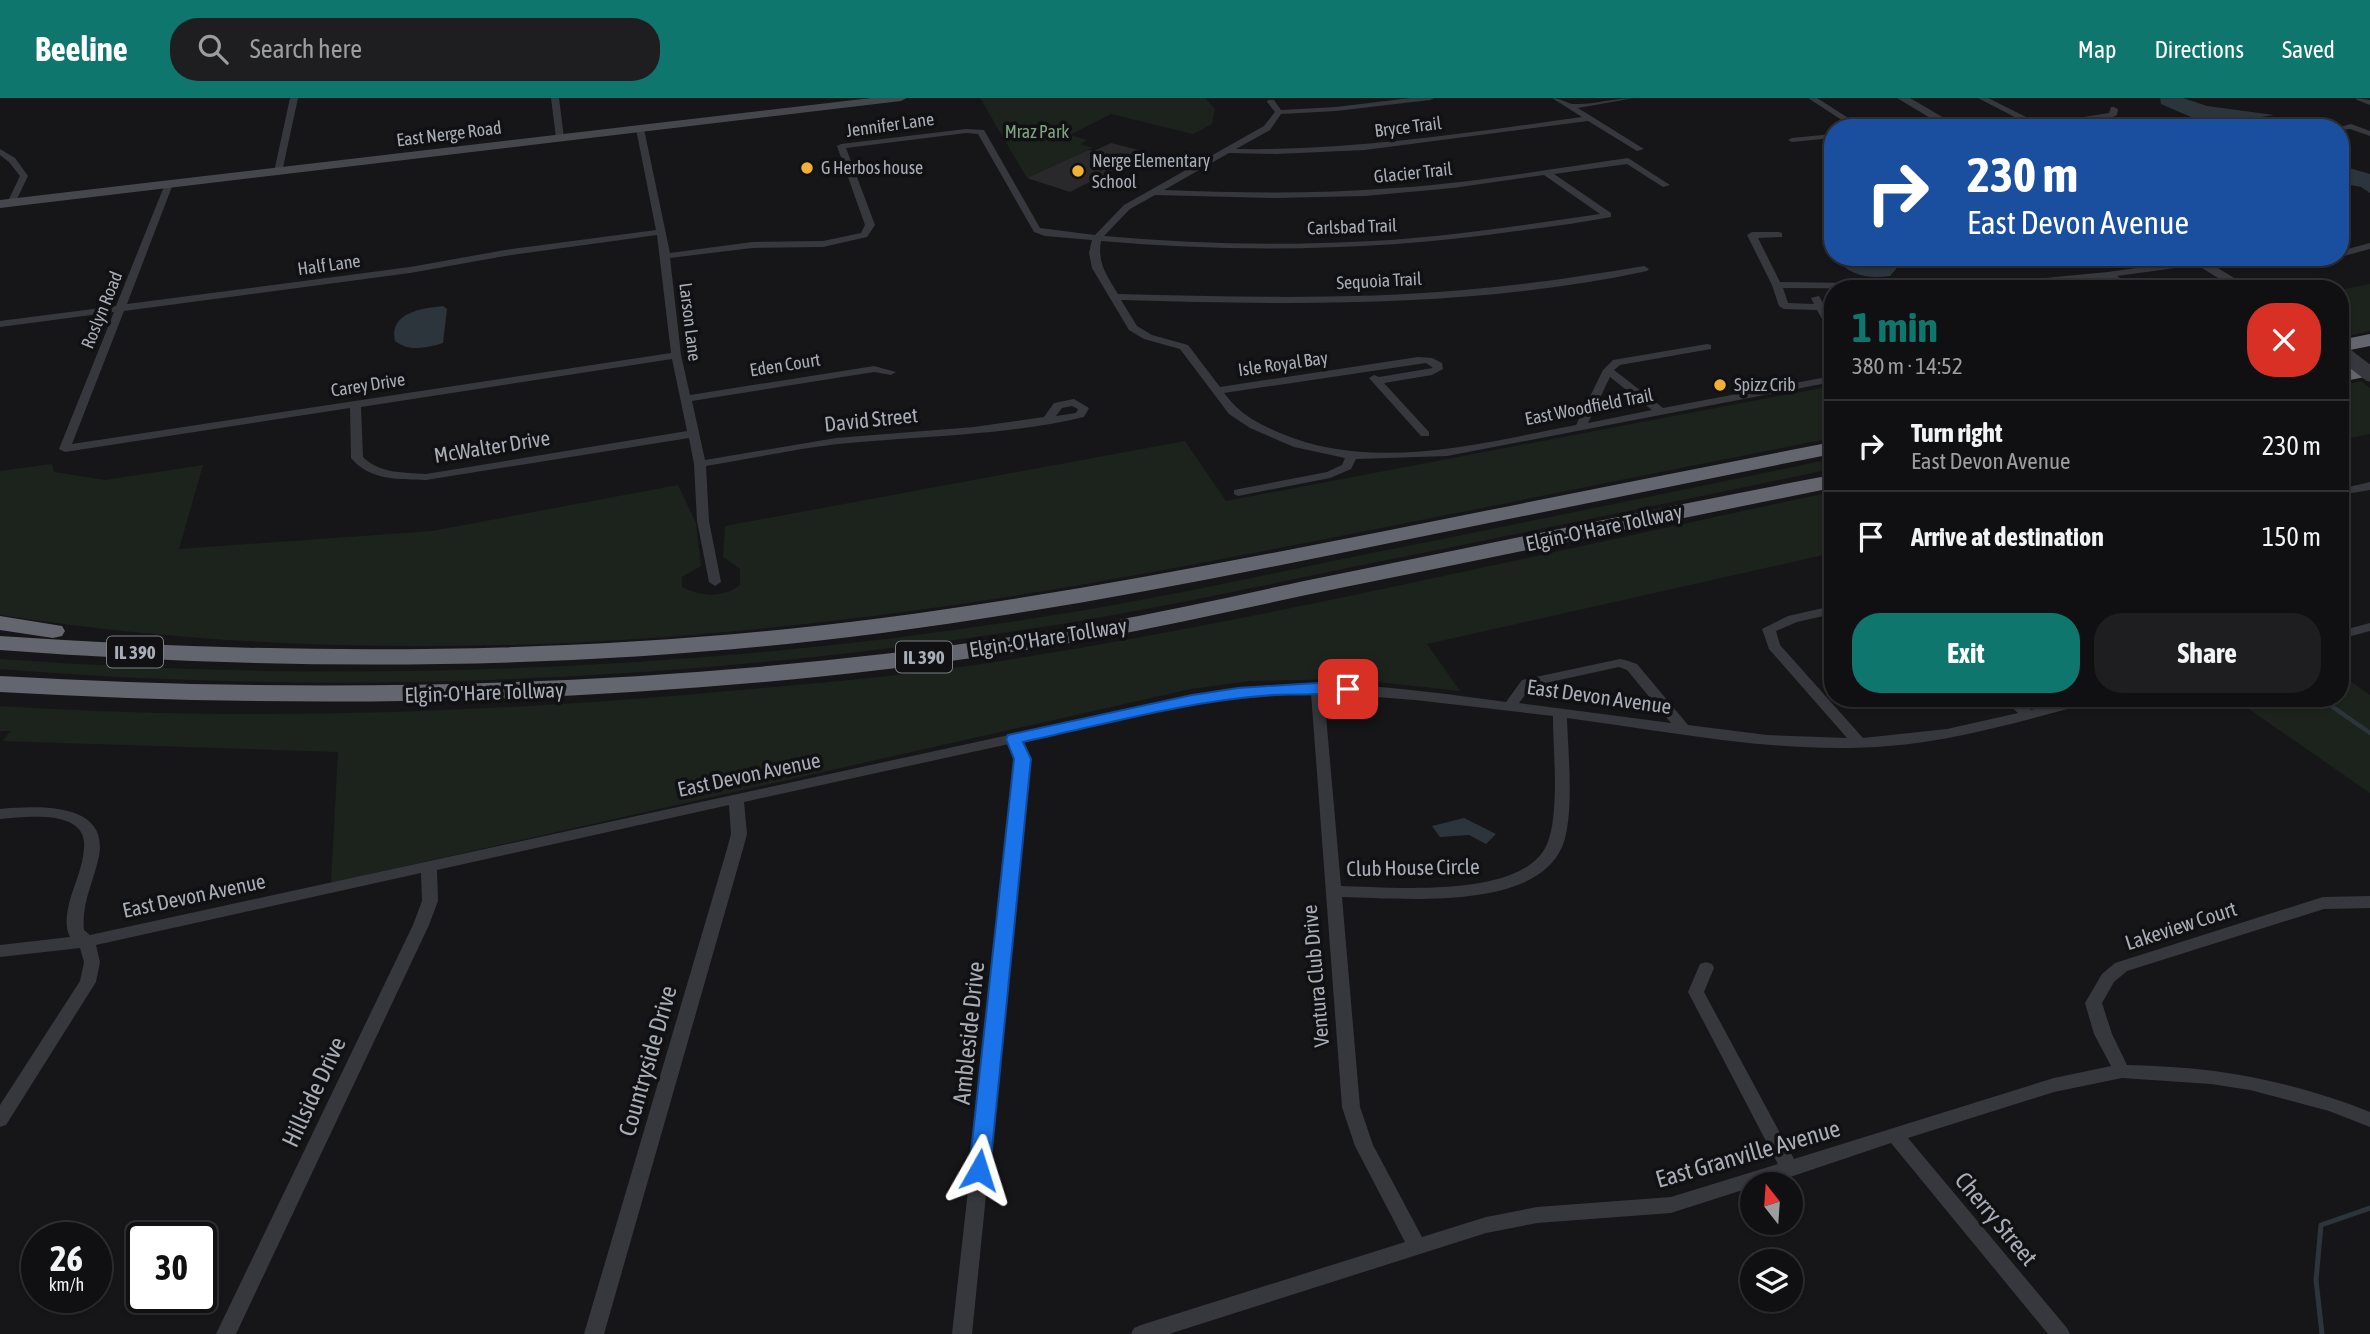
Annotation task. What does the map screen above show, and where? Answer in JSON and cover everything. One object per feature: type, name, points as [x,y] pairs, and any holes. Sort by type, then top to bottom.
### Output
[{"type":"highway","points":[[2349,346],[2370,340]]},
{"type":"highway","points":[[2349,375],[2370,372]]},
{"type":"highway","name":"Elgin-O'Hare Tollway","points":[[0,643],[270,657],[449,657],[630,649],[821,632],[947,617],[1141,586],[1824,450]]},
{"type":"highway","name":"Elgin-O'Hare Tollway","points":[[0,684],[176,695],[332,697],[500,693],[684,682],[881,663],[977,650],[1161,618],[1824,483]]},
{"type":"highway","points":[[0,623],[209,646],[270,657]]},
{"type":"highway","points":[[0,697],[111,703],[176,695]]},
{"type":"main road","name":"East Nerge Road","points":[[6,204],[901,98]]},
{"type":"street","points":[[278,172],[295,98]]},
{"type":"street","points":[[555,98],[560,138]]},
{"type":"street","points":[[1097,238],[1118,214],[1267,128],[1279,112],[1348,108],[1430,98]]},
{"type":"street","points":[[1556,98],[1640,149]]},
{"type":"street","points":[[1570,107],[1630,98]]},
{"type":"street","points":[[1812,98],[1846,119]]},
{"type":"street","points":[[1902,98],[1939,119]]},
{"type":"street","points":[[1982,98],[2020,119]]},
{"type":"street","points":[[2360,98],[2370,103]]},
{"type":"street","points":[[1269,99],[1279,112]]},
{"type":"street","points":[[2087,119],[2113,115],[2114,109]]},
{"type":"street","name":"Bryce Trail","points":[[1231,150],[1291,152],[1374,147],[1587,119]]},
{"type":"street","points":[[2349,126],[2370,134]]},
{"type":"street","name":"Larson Lane","points":[[640,129],[666,256],[676,355],[691,434],[700,464],[703,521],[715,582]]},
{"type":"street","name":"Jennifer Lane","points":[[666,256],[754,245],[808,247],[837,243],[864,234],[870,225],[838,143],[966,131],[981,132],[1037,230],[1097,238]]},
{"type":"street","points":[[1791,140],[1824,137]]},
{"type":"street","points":[[0,151],[12,160],[24,176],[6,204]]},
{"type":"street","name":"Glacier Trail","points":[[1154,192],[1234,196],[1421,189],[1629,161],[1666,185]]},
{"type":"street","name":"Carlsbad Trail","points":[[1097,238],[1262,246],[1394,243],[1500,232],[1608,215],[1545,172]]},
{"type":"street","name":"Roslyn Road","points":[[65,449],[169,184]]},
{"type":"street","name":"Half Lane","points":[[0,324],[397,272],[505,253],[661,232]]},
{"type":"street","points":[[1779,235],[1752,235],[1777,285],[1784,306],[1821,306]]},
{"type":"street","name":"East Woodfield Trail","points":[[1097,238],[1094,253],[1097,268],[1136,331],[1148,338],[1179,345],[1187,350],[1233,412],[1254,426],[1298,445],[1351,456],[1447,453],[1824,380]]},
{"type":"street","points":[[2349,252],[2370,246]]},
{"type":"street","points":[[2067,280],[2156,266]]},
{"type":"street","points":[[2205,266],[2230,280]]},
{"type":"street","name":"Sequoia Trail","points":[[1113,297],[1213,300],[1379,299],[1512,289],[1644,269]]},
{"type":"street","points":[[2108,275],[2117,280]]},
{"type":"street","points":[[1777,285],[1824,286]]},
{"type":"street","points":[[1809,286],[1824,312]]},
{"type":"street","points":[[1581,426],[1608,370],[1616,362],[1707,347]]},
{"type":"street","name":"Carey Drive","points":[[65,449],[676,355]]},
{"type":"street","points":[[2349,356],[2370,372]]},
{"type":"street","name":"Isle Royal Bay","points":[[1216,391],[1418,360],[1428,360],[1438,365],[1438,369],[1432,372],[1377,381]]},
{"type":"street","name":"Eden Court","points":[[684,399],[874,369],[891,372]]},
{"type":"street","points":[[1608,370],[1660,411]]},
{"type":"street","name":"Isle Royal Bay","points":[[1355,371],[1377,381],[1425,434]]},
{"type":"street","name":"McWalter Drive","points":[[355,405],[357,458],[375,471],[399,477],[458,473],[691,434]]},
{"type":"street","name":"David Street","points":[[700,464],[836,441],[1047,421]]},
{"type":"street","points":[[1237,492],[1330,475],[1347,467],[1351,456]]},
{"type":"street","points":[[2349,490],[2370,486]]},
{"type":"street","points":[[1824,612],[1785,621],[1769,629],[1774,646],[1824,703]]},
{"type":"street","points":[[2349,633],[2370,627]]},
{"type":"street","name":"East Devon Avenue","points":[[1510,706],[1527,683],[1620,663],[1632,667],[1683,729]]},
{"type":"street","name":"East Devon Avenue","points":[[0,951],[87,940],[1192,699],[1238,693],[1317,688],[1391,693],[1782,740],[1859,743],[1950,733],[2058,707]]},
{"type":"street","name":"Ventura Club Drive","points":[[1317,688],[1351,1107],[1364,1146],[1417,1246]]},
{"type":"street","points":[[1827,707],[1859,743]]},
{"type":"street","points":[[2019,707],[2028,715]]},
{"type":"street","name":"Club House Circle","points":[[1332,891],[1453,892],[1486,889],[1513,882],[1537,868],[1553,849],[1558,830],[1560,712]]},
{"type":"street","name":"Ambleside Drive","points":[[962,1334],[1023,759],[1014,739]]},
{"type":"street","name":"Countryside Drive","points":[[594,1334],[739,834],[736,800]]},
{"type":"street","points":[[0,814],[54,813],[82,825],[91,836],[91,850],[74,921],[76,933],[87,940],[92,962],[88,982],[0,1120]]},
{"type":"street","name":"Hillside Drive","points":[[226,1334],[421,925],[430,901],[429,867]]},
{"type":"street","name":"Lakeview Court","points":[[2122,1071],[2103,1034],[2093,1003],[2108,978],[2121,967],[2323,903],[2370,902]]},
{"type":"street","points":[[1706,968],[1696,992],[1790,1169]]},
{"type":"street","name":"East Granville Avenue","points":[[1141,1334],[1486,1225],[1537,1215],[1671,1205],[2054,1085],[2122,1071],[2211,1077],[2250,1083],[2333,1105],[2370,1120]]},
{"type":"street","name":"Cherry Street","points":[[1895,1136],[2060,1334]]},
{"type":"green space","name":"Mraz Park","points":[[980,98],[1205,98],[1215,109],[1212,124],[1193,134],[1111,114],[1070,135],[1087,140],[1080,144],[1092,148],[1027,178]]},
{"type":"green space","points":[[2370,284],[2370,331],[2349,336],[2349,288]]},
{"type":"green space","points":[[2361,381],[2370,388],[2370,434],[2349,438],[2349,384]]},
{"type":"green space","points":[[1824,388],[1824,440],[1205,562],[1033,593],[918,610],[689,635],[459,646],[229,640],[114,630],[0,615],[0,471],[52,464],[54,472],[105,480],[203,465],[179,549],[432,531],[678,485],[696,523],[701,566],[682,577],[682,587],[712,595],[740,585],[740,569],[723,557],[725,526],[1185,441],[1226,501]]},
{"type":"green space","points":[[1824,461],[1824,471],[1199,599],[1029,629],[901,647],[645,672],[516,679],[258,682],[0,669],[0,659],[258,671],[516,668],[645,662],[901,637],[1157,597]]},
{"type":"green space","points":[[1824,494],[1824,555],[1427,644],[1460,691],[1349,679],[1249,681],[1191,689],[331,883],[338,752],[2,741],[11,731],[0,731],[0,706],[177,713],[353,713],[530,706],[841,681],[942,670],[1083,647],[1405,584]]},
{"type":"green space","points":[[2349,680],[2370,695],[2370,793],[2246,707],[2349,707]]},
{"type":"shaded area","points":[[2160,98],[2183,98],[2207,106],[2274,115],[2248,119],[2196,119],[2161,104]]},
{"type":"shaded area","points":[[2349,168],[2370,174],[2370,193],[2361,187],[2349,185]]},
{"type":"shaded area","points":[[1844,266],[1896,266],[1890,276],[1874,277],[1860,275]]},
{"type":"shaded area","points":[[443,306],[447,309],[443,343],[412,348],[395,341],[394,331],[402,318],[418,310]]},
{"type":"shaded area","points":[[1464,818],[1496,834],[1486,844],[1469,835],[1440,837],[1432,826]]},
{"type":"building","name":"Nerge Elementary School","points":[[1111,143],[1142,151],[1123,162],[1127,163],[1070,192],[1027,178],[1088,150],[1094,151]]},
{"type":"waterway","points":[[2333,707],[2370,733]]},
{"type":"waterway","points":[[2322,1334],[2316,1280],[2321,1225],[2370,1208]]},
{"type":"place","name":"G Herbos house","points":[[807,168]]},
{"type":"place","name":"Nerge Elementary School","points":[[1078,171]]},
{"type":"place","name":"Spizz Crib","points":[[1720,385]]},
{"type":"route","points":[[979,1170],[1023,759],[1014,739],[1192,699],[1238,693],[1317,688],[1348,689]]}]
